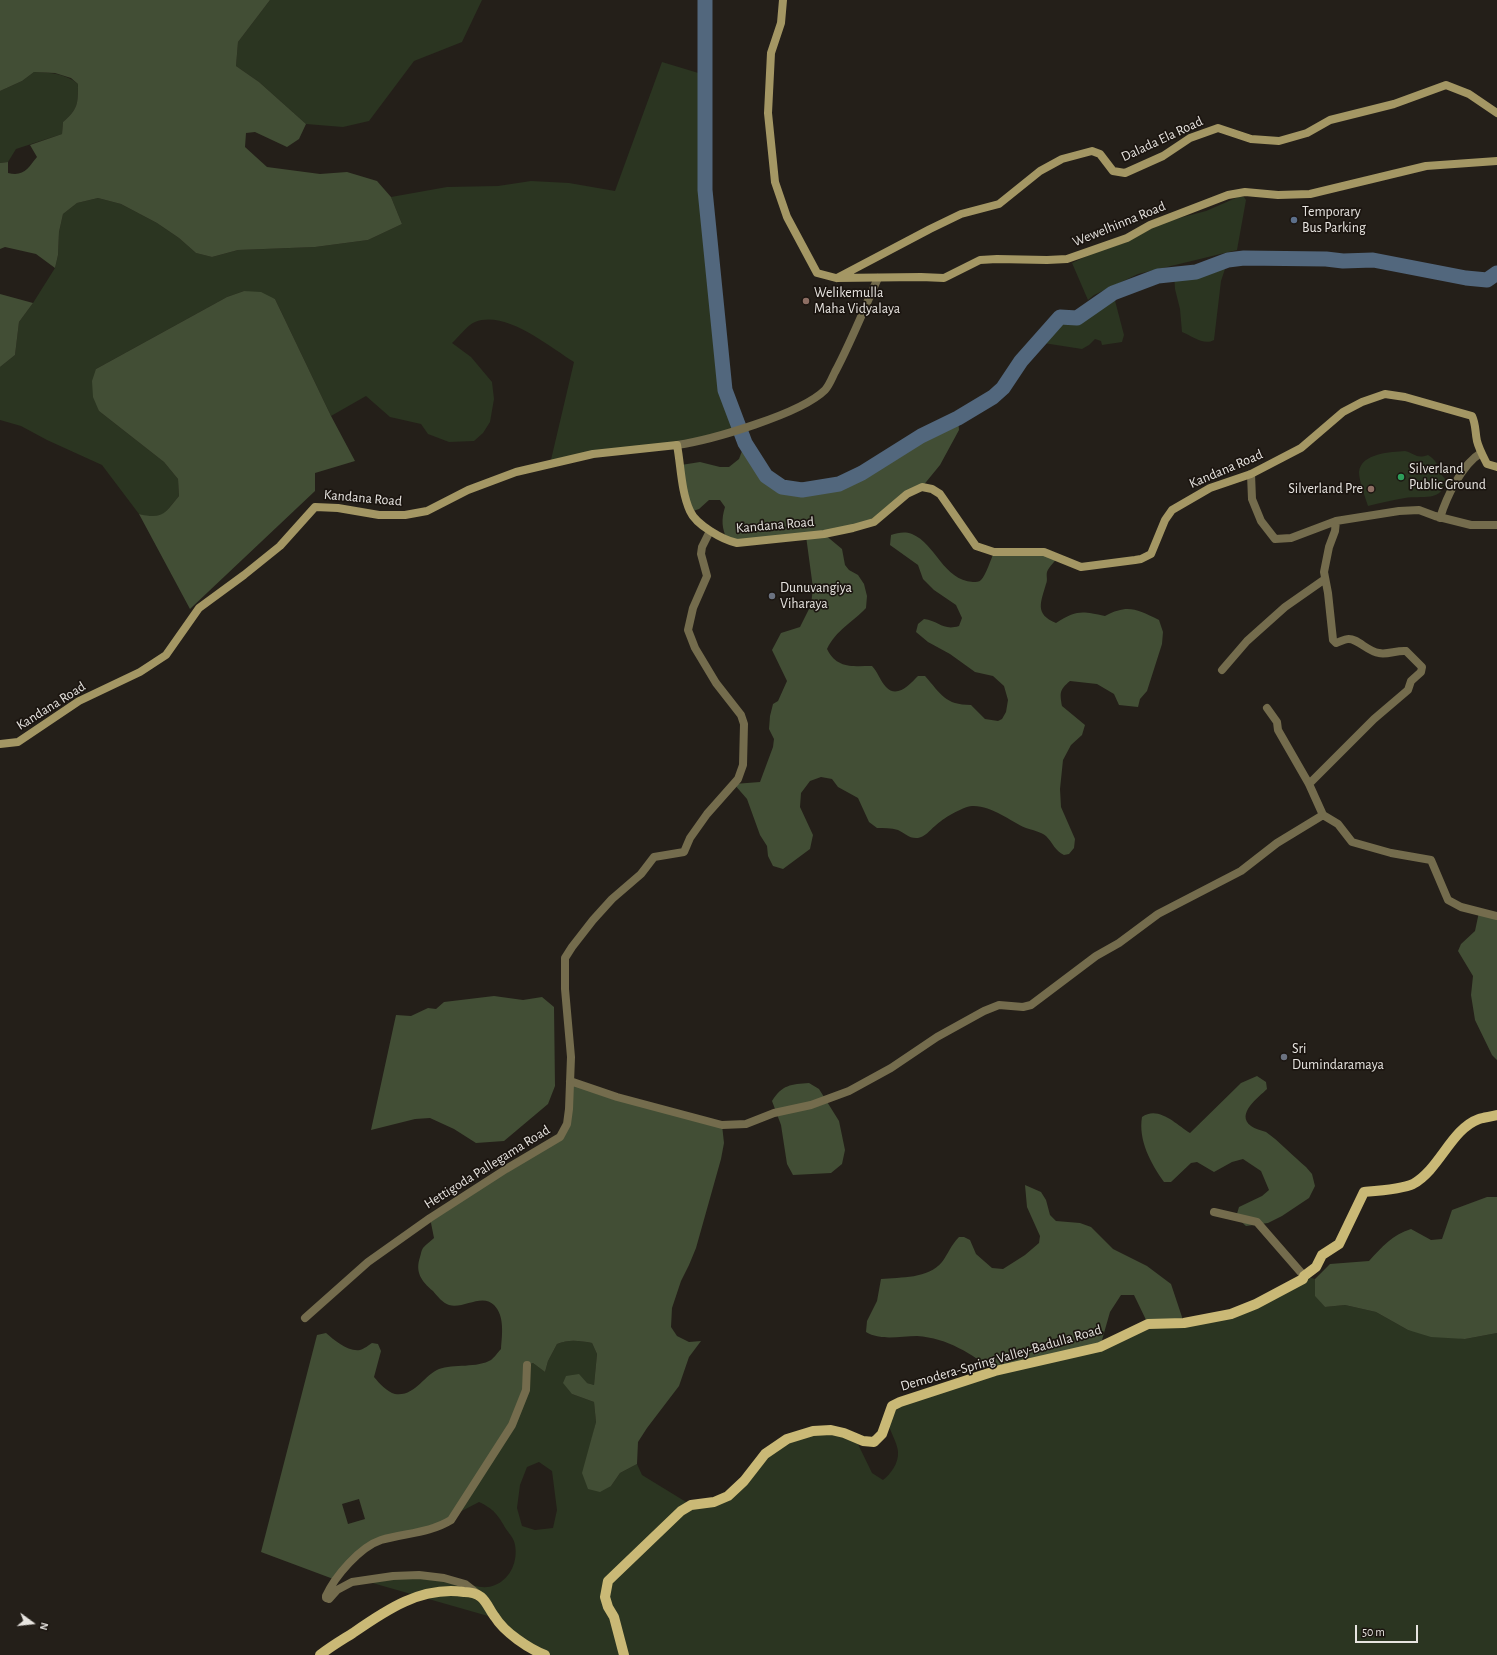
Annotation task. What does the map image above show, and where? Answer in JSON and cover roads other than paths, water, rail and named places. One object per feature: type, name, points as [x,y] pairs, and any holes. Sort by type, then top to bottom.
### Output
[{"type":"main road","name":"Demodera-Spring Valley-Badulla Road","points":[[624,1655],[614,1617],[605,1597],[608,1581],[681,1511],[691,1505],[714,1502],[728,1496],[744,1481],[765,1454],[787,1439],[813,1431],[831,1430],[844,1433],[863,1441],[874,1442],[882,1434],[892,1406],[900,1402],[995,1371],[1100,1347],[1148,1324],[1184,1323],[1231,1314],[1263,1300],[1304,1279],[1304,1276],[1316,1267],[1322,1255],[1340,1244],[1364,1192],[1412,1185],[1431,1169],[1455,1138],[1469,1124],[1479,1119],[1497,1116]]},
{"type":"main road","points":[[320,1655],[388,1609],[404,1601],[425,1595],[456,1591],[473,1593],[481,1597],[495,1618],[504,1628],[532,1649],[545,1655]]},
{"type":"street","name":"Wewelhinna Road","points":[[784,0],[781,23],[771,53],[768,113],[775,182],[787,217],[817,273],[836,278],[944,278],[973,263],[987,260],[1047,260],[1067,258],[1126,238],[1150,225],[1208,202],[1245,192],[1278,195],[1310,194],[1426,166],[1497,161]]},
{"type":"street","name":"Dalada Ela Road","points":[[836,278],[961,214],[998,204],[1040,171],[1062,159],[1092,151],[1100,154],[1114,171],[1125,173],[1163,156],[1190,138],[1218,128],[1251,140],[1278,141],[1307,133],[1330,120],[1394,104],[1446,85],[1469,94],[1497,113]]},
{"type":"street","points":[[678,445],[691,443],[764,421],[795,409],[826,390],[843,357],[878,278]]},
{"type":"street","name":"Kandana Road","points":[[0,744],[18,742],[79,701],[140,672],[166,655],[199,608],[280,546],[315,507],[338,508],[379,515],[405,515],[427,511],[468,490],[516,472],[593,454],[678,445],[685,492],[690,512],[710,531],[725,540],[737,543],[824,534],[874,522],[907,494],[922,487],[932,489],[940,494],[976,546],[994,552],[1044,552],[1081,566],[1093,566],[1141,559],[1149,556],[1154,549],[1165,520],[1172,510],[1210,488],[1251,474],[1302,448],[1343,412],[1362,402],[1385,394],[1405,397],[1472,416],[1481,454]]},
{"type":"street","points":[[1440,518],[1444,504],[1462,473],[1474,459],[1481,454],[1487,464],[1497,467]]},
{"type":"street","points":[[1251,474],[1252,499],[1261,521],[1275,539],[1291,538],[1336,521],[1399,511],[1419,510],[1440,518],[1471,525],[1497,525]]},
{"type":"street","points":[[1309,784],[1374,719],[1408,690],[1411,681],[1421,672],[1422,667],[1406,651],[1398,650],[1379,654],[1363,647],[1354,640],[1348,639],[1336,643],[1333,640],[1325,579],[1329,547],[1335,531],[1336,521]]},
{"type":"street","name":"Hettigoda Pallegama Road","points":[[305,1318],[368,1262],[430,1218],[506,1169],[560,1137],[567,1124],[569,1109],[570,1056],[565,989],[566,958],[572,947],[598,914],[612,899],[641,874],[654,856],[684,852],[690,838],[707,814],[734,784],[741,772],[744,724],[741,715],[716,683],[695,648],[688,630],[693,608],[707,576],[701,554],[702,547],[710,531]]},
{"type":"street","points":[[1222,670],[1247,641],[1290,604],[1325,579]]},
{"type":"street","points":[[1267,708],[1277,722],[1278,730],[1309,784],[1323,815],[1338,824],[1352,842],[1431,860],[1448,900],[1461,907],[1497,916]]},
{"type":"street","points":[[570,1081],[617,1097],[722,1125],[746,1124],[774,1113],[811,1106],[849,1091],[891,1068],[937,1037],[984,1010],[999,1005],[1023,1007],[1031,1005],[1096,956],[1119,943],[1158,914],[1241,871],[1277,843],[1323,815]]},
{"type":"street","points":[[1214,1212],[1257,1222],[1304,1276]]},
{"type":"street","points":[[481,1597],[465,1584],[437,1577],[419,1575],[393,1576],[352,1582],[337,1590],[329,1599],[326,1598],[346,1567],[369,1545],[381,1540],[418,1533],[437,1527],[451,1520],[512,1425],[526,1390],[527,1365]]},
{"type":"waterway","points":[[705,0],[705,190],[725,390],[745,443],[766,476],[782,487],[802,490],[839,484],[862,473],[921,436],[958,418],[993,397],[1003,388],[1021,361],[1060,317],[1077,318],[1113,293],[1158,276],[1196,272],[1228,260],[1244,258],[1326,259],[1343,261],[1373,260],[1466,278],[1487,280],[1497,273]]},
{"type":"place","name":"Temporary Bus Parking","points":[[1294,220]]},
{"type":"place","name":"Welikemulla Maha Vidyalaya","points":[[806,301]]},
{"type":"place","name":"Silverland Public Ground","points":[[1401,477]]},
{"type":"place","name":"Silverland Pre","points":[[1371,489]]},
{"type":"place","name":"Dunuvangiya Viharaya","points":[[772,596]]},
{"type":"place","name":"Sri Dumindaramaya","points":[[1284,1057]]}]
